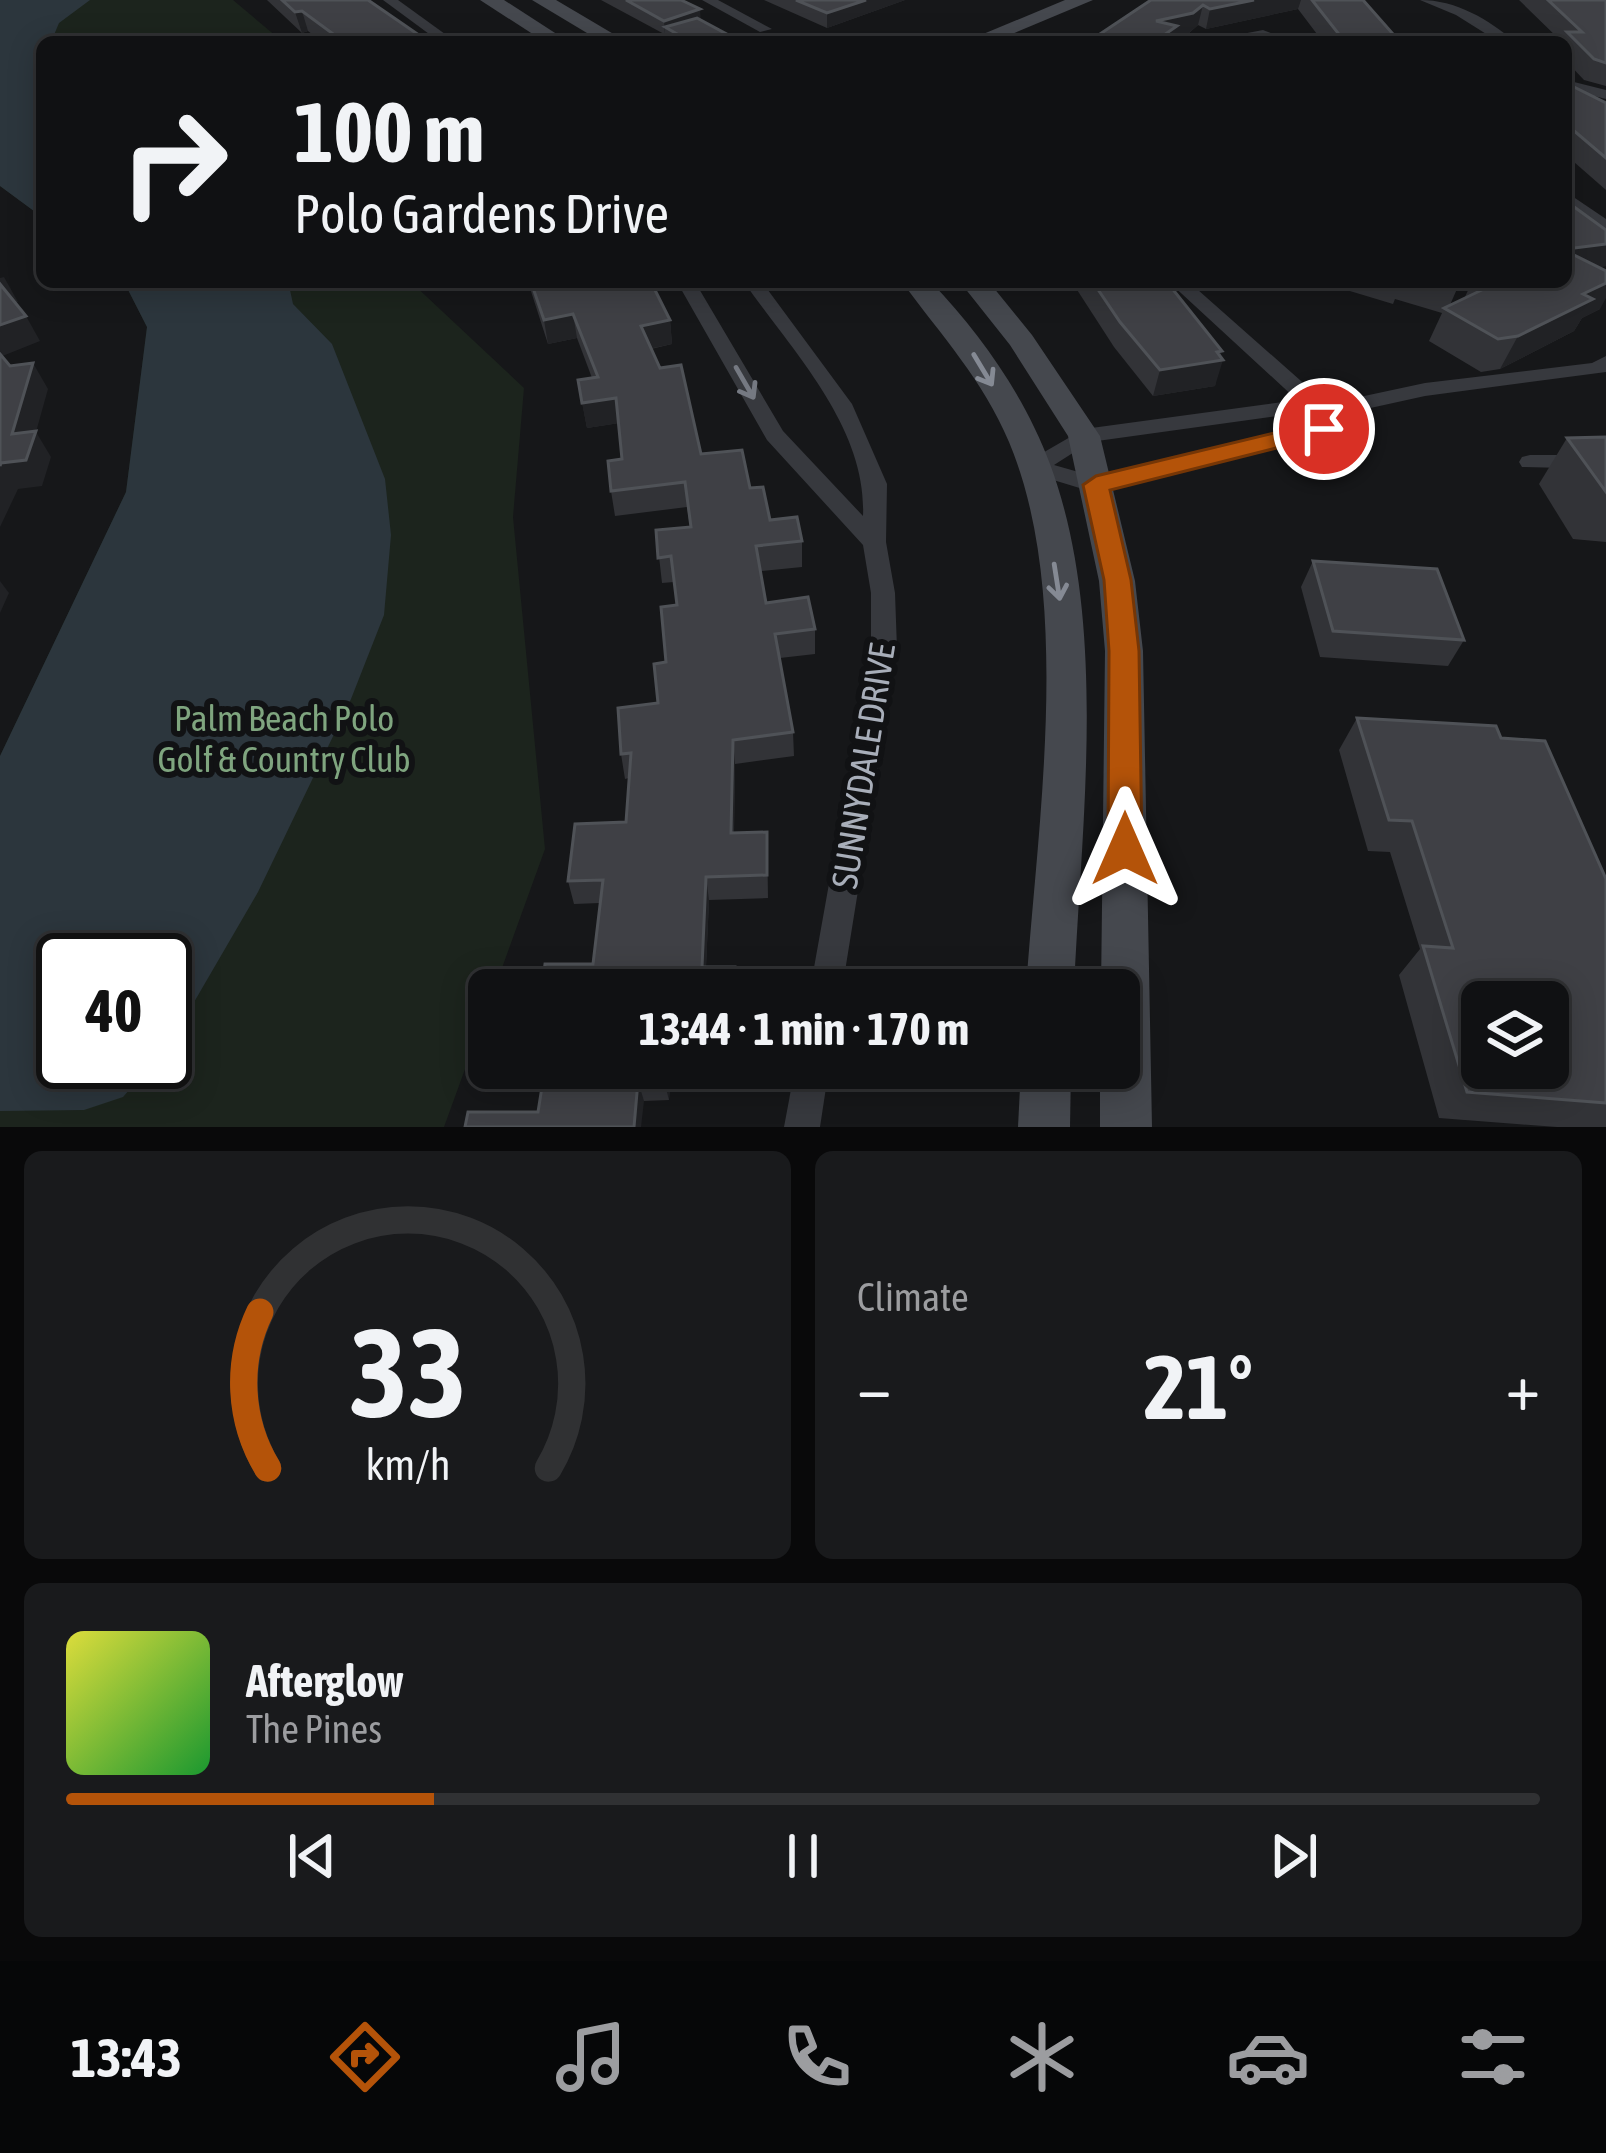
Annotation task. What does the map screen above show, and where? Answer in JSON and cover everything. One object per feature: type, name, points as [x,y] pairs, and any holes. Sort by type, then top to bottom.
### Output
[{"type":"street","points":[[389,0],[440,36]]},
{"type":"street","points":[[490,0],[549,36]]},
{"type":"street","points":[[542,0],[606,36]]},
{"type":"street","points":[[708,0],[765,28]]},
{"type":"street","points":[[990,36],[1083,0]]},
{"type":"street","points":[[1426,0],[1461,12],[1499,36]]},
{"type":"street","points":[[1458,0],[1492,16],[1515,36]]},
{"type":"street","points":[[1572,86],[1606,95]]},
{"type":"street","points":[[1572,202],[1606,227]]},
{"type":"street","points":[[690,288],[776,436],[874,542]]},
{"type":"street","name":"SUNNYDALE DRIVE","points":[[757,288],[842,404],[876,484],[874,542],[883,593],[884,650],[830,969]]},
{"type":"street","points":[[921,288],[977,359],[1035,467],[1060,599],[1064,669],[1051,969]]},
{"type":"street","points":[[979,288],[1022,341],[1084,436],[1118,580],[1124,651],[1126,1127]]},
{"type":"street","points":[[1035,467],[1096,485],[1324,429],[1322,412],[1185,288]]},
{"type":"street","points":[[1035,467],[1084,436],[1299,406],[1322,412],[1419,388],[1480,385],[1598,368],[1606,362]]},
{"type":"street","points":[[1530,462],[1606,462]]},
{"type":"street","points":[[802,1127],[808,1089]]},
{"type":"street","points":[[1044,1127],[1045,1089]]},
{"type":"green space","points":[[0,0],[233,0],[276,36],[36,36],[36,213],[0,186]]},
{"type":"green space","name":"Palm Beach Polo Golf & Country Club","points":[[127,288],[417,288],[524,388],[513,517],[545,849],[502,969],[468,969],[468,1061],[444,1127],[0,1127],[0,756],[126,492],[147,327]]},
{"type":"shaded area","points":[[0,0],[90,0],[59,23],[54,36],[36,36],[36,213],[0,186]]},
{"type":"shaded area","points":[[127,288],[290,290],[293,304],[332,344],[385,479],[391,535],[384,615],[351,699],[258,892],[192,1006],[192,933],[36,933],[36,1089],[130,1089],[123,1097],[84,1110],[0,1111],[0,756],[126,492],[147,327]]},
{"type":"building","points":[[282,0],[368,0],[420,36],[336,36],[302,11],[295,12]]},
{"type":"building","points":[[626,0],[681,0],[700,9],[664,21]]},
{"type":"building","points":[[796,0],[866,0],[827,13]]},
{"type":"building","points":[[1151,0],[1254,0],[1210,9],[1203,5],[1193,13],[1156,21],[1177,26],[1163,36],[1097,36]]},
{"type":"building","points":[[1312,0],[1363,0],[1395,36],[1340,36]]},
{"type":"building","points":[[1548,0],[1606,0],[1606,63],[1594,59],[1567,32],[1582,32]]},
{"type":"building","points":[[697,18],[730,36],[681,36],[665,27]]},
{"type":"building","points":[[1572,86],[1606,103],[1606,158],[1572,129]]},
{"type":"building","points":[[1572,205],[1606,230],[1606,244],[1572,248]]},
{"type":"building","points":[[1572,254],[1606,271],[1606,283],[1583,294],[1593,299],[1518,336],[1498,339],[1444,308],[1486,288],[1572,288]]},
{"type":"building","points":[[0,284],[26,316],[0,325]]},
{"type":"building","points":[[533,288],[654,288],[670,320],[641,326],[660,368],[681,365],[701,454],[742,450],[750,488],[763,487],[770,520],[797,517],[802,541],[756,546],[766,603],[808,597],[815,629],[775,634],[793,732],[733,740],[731,833],[767,832],[767,875],[706,877],[702,967],[735,969],[544,969],[545,964],[593,964],[603,880],[568,881],[575,824],[626,822],[631,753],[621,754],[618,708],[658,703],[654,664],[666,662],[661,607],[677,605],[671,556],[658,558],[656,530],[691,527],[685,482],[611,491],[608,461],[622,459],[616,398],[582,403],[578,380],[598,377],[573,314],[544,320]]},
{"type":"building","points":[[1097,288],[1172,288],[1222,351],[1217,352],[1223,360],[1160,370]]},
{"type":"building","points":[[0,354],[10,366],[33,363],[12,434],[36,431],[26,460],[0,466]]},
{"type":"building","points":[[1606,437],[1606,492],[1567,438]]},
{"type":"building","points":[[1313,561],[1437,569],[1464,640],[1333,631]]},
{"type":"building","points":[[1357,718],[1496,726],[1501,738],[1545,741],[1606,879],[1606,1103],[1467,1092],[1569,1089],[1569,981],[1461,981],[1461,1072],[1423,946],[1453,948],[1412,821],[1389,820]]},
{"type":"building","points":[[542,1089],[637,1089],[634,1127],[465,1127],[468,1112],[538,1112]]},
{"type":"route","points":[[1125,849],[1124,651],[1118,580],[1096,485],[1324,429]]}]
